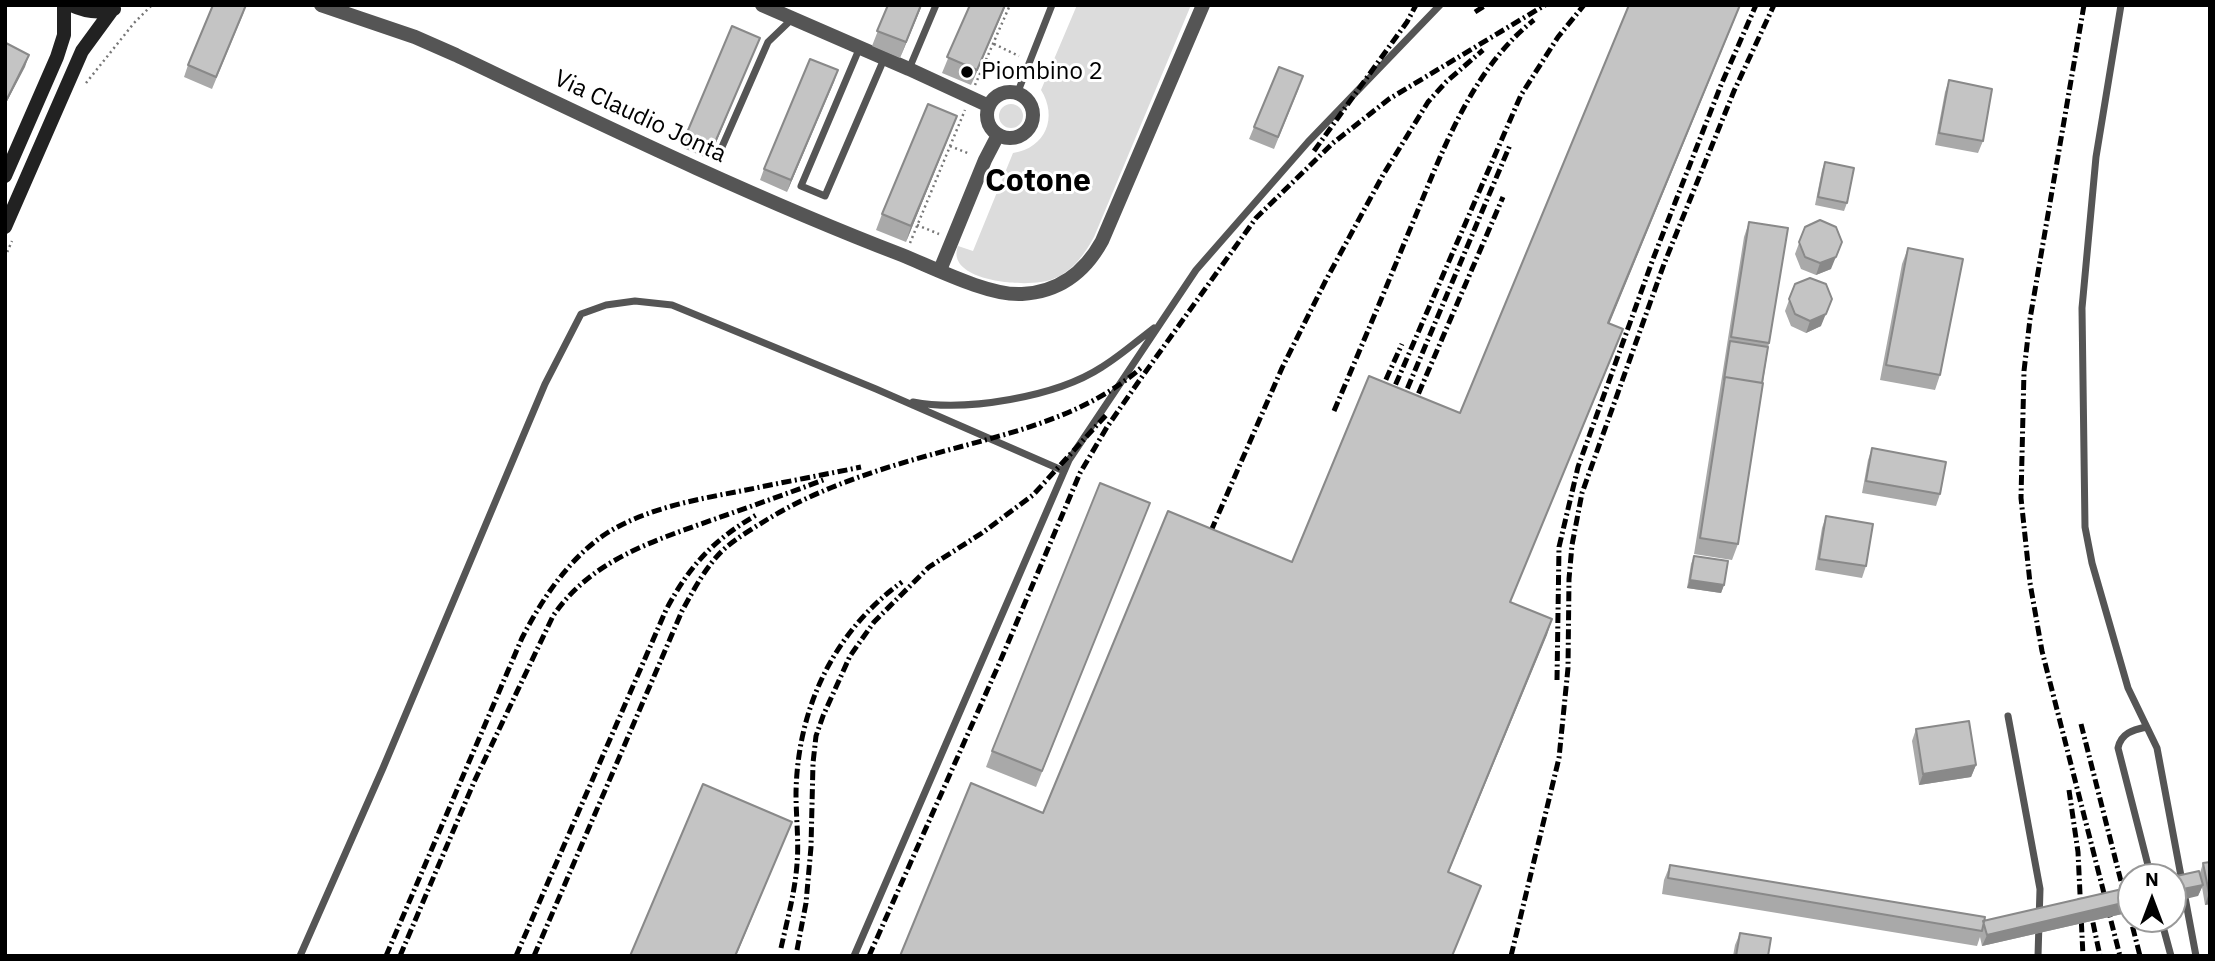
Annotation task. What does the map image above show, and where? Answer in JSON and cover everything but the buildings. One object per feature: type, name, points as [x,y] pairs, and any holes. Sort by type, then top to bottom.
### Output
[{"type":"main road","points":[[5,176],[57,57],[64,35],[64,5]]},
{"type":"main road","points":[[71,5],[91,12],[115,7]]},
{"type":"main road","points":[[10,231],[82,51],[115,7]]},
{"type":"street","name":"Via Claudio Jonta","points":[[321,5],[415,37],[700,172],[824,225],[987,288],[1020,294],[1053,288],[1082,270],[1102,241],[1203,5]]},
{"type":"street","points":[[762,5],[989,106]]},
{"type":"street","points":[[1017,94],[1030,104],[1032,121],[1023,135],[1015,138],[999,135],[989,122],[989,106],[1001,95],[1017,94]]},
{"type":"street","points":[[940,270],[985,160],[999,135]]},
{"type":"lane","points":[[909,69],[936,5]]},
{"type":"lane","points":[[1017,94],[1052,5]]},
{"type":"lane","points":[[854,956],[1069,460],[1196,270],[1299,152],[1440,5]]},
{"type":"lane","points":[[2121,5],[2096,157],[2082,308],[2085,527],[2092,563],[2128,688],[2157,748],[2196,956]]},
{"type":"lane","points":[[718,156],[768,42],[793,18]]},
{"type":"lane","points":[[860,47],[801,186],[825,196],[884,58]]},
{"type":"lane","points":[[300,956],[383,768],[545,384],[581,314],[606,305],[635,301],[672,305],[1064,471]]},
{"type":"lane","points":[[900,400],[930,405],[987,404],[1056,388],[1101,368],[1160,323]]},
{"type":"lane","points":[[2008,716],[2040,889],[2038,956]]},
{"type":"lane","points":[[2146,727],[2133,730],[2124,736],[2119,741],[2118,748],[2147,863]]},
{"type":"lane","points":[[2165,933],[2171,956]]},
{"type":"path","points":[[86,83],[134,23],[152,5]]},
{"type":"path","points":[[904,256],[1010,5]]},
{"type":"path","points":[[993,44],[1029,60]]},
{"type":"path","points":[[950,146],[985,160]]},
{"type":"path","points":[[917,225],[952,239]]},
{"type":"path","points":[[5,257],[10,231]]},
{"type":"shaded area","points":[[1077,5],[1191,5],[1094,237],[1082,256],[1066,272],[1042,282],[1009,282],[976,275],[964,268],[957,258],[958,246],[973,251],[1013,153],[1034,145],[1046,130],[1048,111],[1041,90]]},
{"type":"shaded area","points":[[1011,104],[1020,107],[1023,116],[1020,125],[1011,128],[1002,125],[999,116],[1002,107]]},
{"type":"railway","points":[[1314,151],[1407,22],[1416,5]]},
{"type":"railway","points":[[1475,12],[1486,5]]},
{"type":"railway","points":[[869,956],[999,664],[1080,473],[1107,427],[1139,381],[1256,218],[1333,143],[1389,99],[1545,5]]},
{"type":"railway","points":[[1388,402],[1521,95],[1558,37],[1584,5]]},
{"type":"railway","points":[[1557,680],[1559,547],[1578,467],[1653,259],[1721,85],[1756,5]]},
{"type":"railway","points":[[1511,956],[1559,758],[1568,668],[1569,579],[1572,545],[1582,493],[1664,264],[1734,91],[1774,5]]},
{"type":"railway","points":[[2084,5],[2030,319],[2024,371],[2021,498],[2030,583],[2042,651],[2120,956]]},
{"type":"railway","points":[[1334,411],[1458,118],[1491,65],[1511,41],[1534,20]]},
{"type":"railway","points":[[1211,531],[1282,368],[1383,175],[1428,102],[1446,82],[1483,50]]},
{"type":"railway","points":[[1400,406],[1510,145]]},
{"type":"railway","points":[[1411,411],[1503,197]]},
{"type":"railway","points":[[1378,397],[1402,344]]},
{"type":"railway","points":[[534,956],[682,611],[720,553],[737,539],[789,507],[834,486],[1052,419],[1099,397],[1142,367]]},
{"type":"railway","points":[[797,950],[806,903],[811,847],[816,736],[850,656],[874,622],[929,567],[982,533],[1033,495],[1108,413]]},
{"type":"railway","points":[[386,956],[522,638],[547,595],[579,556],[604,535],[655,511],[710,497],[861,467]]},
{"type":"railway","points":[[400,956],[474,782],[553,616],[568,597],[586,580],[625,555],[669,536],[826,479]]},
{"type":"railway","points":[[516,956],[666,610],[684,580],[704,555],[728,534],[758,514]]},
{"type":"railway","points":[[781,948],[797,864],[798,763],[803,732],[812,703],[838,649],[856,624],[902,582]]},
{"type":"railway","points":[[2081,724],[2140,956]]},
{"type":"railway","points":[[2069,790],[2078,852],[2083,956]]},
{"type":"railway","points":[[2089,904],[2100,956]]},
{"type":"place","name":"Piombino 2","points":[[967,72]]},
{"type":"district","name":"Cotone","points":[[1038,182]]}]
